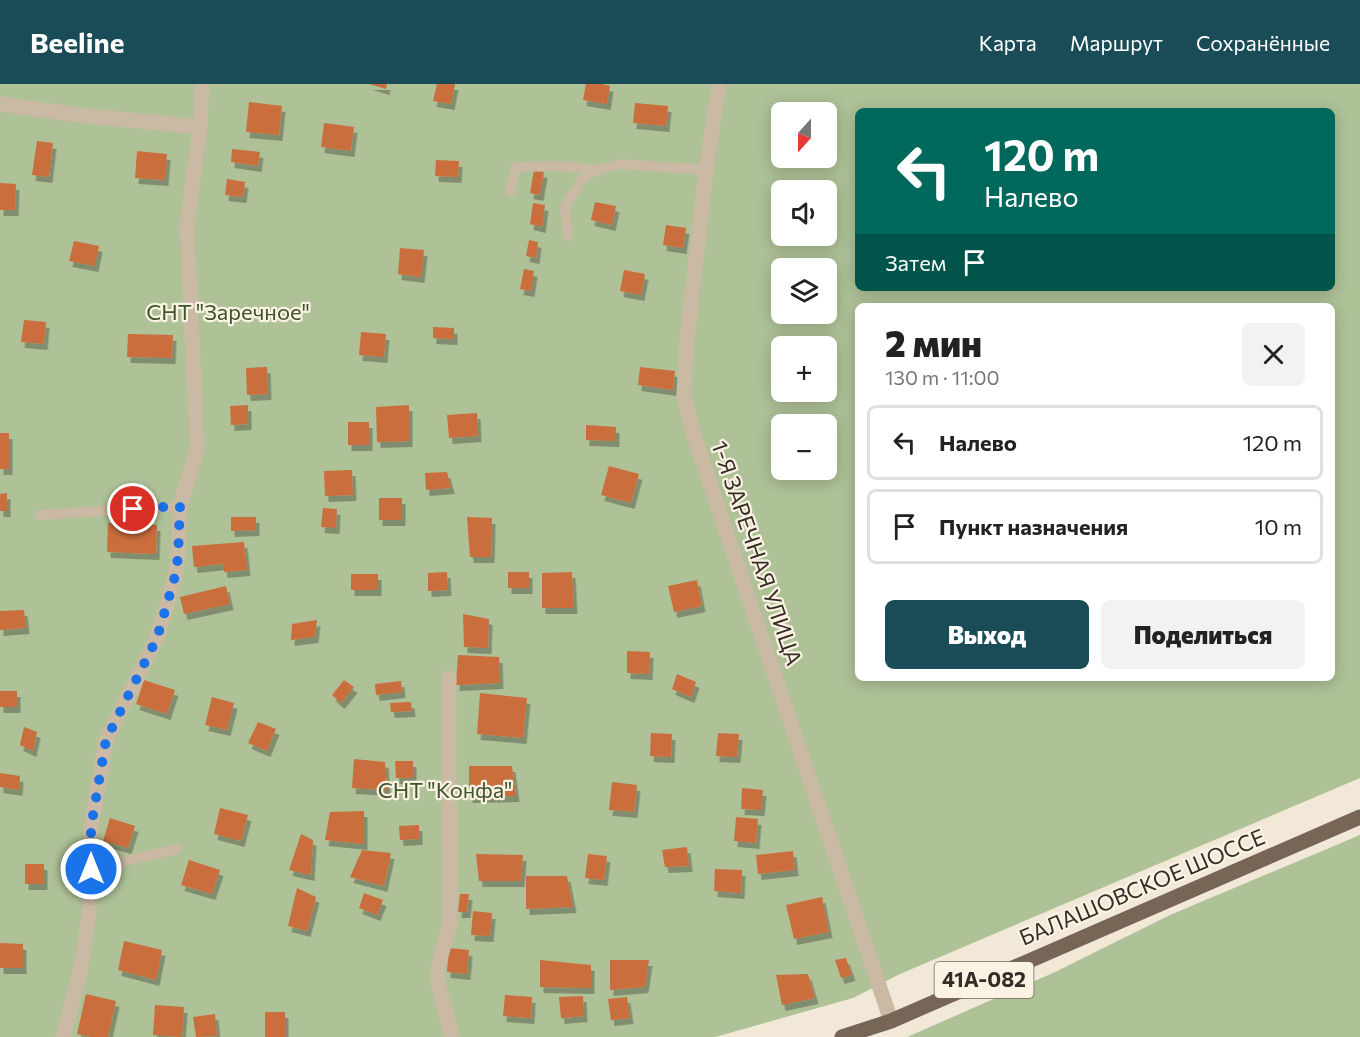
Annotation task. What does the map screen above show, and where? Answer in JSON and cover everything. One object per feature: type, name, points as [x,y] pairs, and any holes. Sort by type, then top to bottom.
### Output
[{"type":"main road","name":"БАЛАШОВСКОЕ ШОССЕ","points":[[842,1037],[891,1021],[1360,817]]},
{"type":"street","points":[[63,1037],[80,973],[89,913],[91,827],[106,740],[157,638],[178,558],[180,506],[197,449],[186,225],[200,127],[202,84]]},
{"type":"street","name":"1-Я ЗАРЕЧНАЯ УЛИЦА","points":[[719,84],[706,170],[686,348],[684,396],[694,436],[891,1021]]},
{"type":"street","points":[[0,104],[200,127]]},
{"type":"street","points":[[449,678],[450,923],[438,967],[438,983],[452,1037]]},
{"type":"lane","points":[[568,236],[564,206],[585,175],[619,164],[706,170]]},
{"type":"lane","points":[[510,192],[516,167],[564,166],[599,170]]},
{"type":"lane","points":[[40,515],[180,506]]},
{"type":"lane","points":[[91,869],[177,849]]},
{"type":"green space","points":[[0,84],[1360,84],[1360,778],[900,974],[853,998],[715,1037],[0,1037]]},
{"type":"green space","points":[[1360,835],[1360,1037],[907,1037],[1053,973],[1170,915]]},
{"type":"building","points":[[369,84],[387,84],[386,89]]},
{"type":"building","points":[[437,84],[455,84],[451,104],[433,101]]},
{"type":"building","points":[[586,84],[610,86],[607,104],[583,100]]},
{"type":"building","points":[[249,102],[282,106],[279,135],[246,132]]},
{"type":"building","points":[[635,103],[668,106],[666,126],[633,123]]},
{"type":"building","points":[[324,123],[354,127],[351,151],[321,147]]},
{"type":"building","points":[[37,141],[53,143],[49,177],[32,175]]},
{"type":"building","points":[[232,149],[260,152],[258,166],[231,162]]},
{"type":"building","points":[[137,151],[167,154],[165,180],[135,178]]},
{"type":"building","points":[[436,160],[459,161],[458,177],[435,176]]},
{"type":"building","points":[[534,170],[544,172],[540,195],[530,193]]},
{"type":"building","points":[[227,179],[245,182],[243,197],[225,195]]},
{"type":"building","points":[[0,183],[16,184],[15,210],[0,210]]},
{"type":"building","points":[[595,202],[616,206],[612,225],[591,220]]},
{"type":"building","points":[[533,203],[545,205],[542,227],[530,224]]},
{"type":"building","points":[[666,225],[686,228],[683,248],[663,245]]},
{"type":"building","points":[[529,240],[538,242],[536,258],[526,256]]},
{"type":"building","points":[[74,241],[99,246],[95,266],[69,261]]},
{"type":"building","points":[[400,248],[424,250],[421,277],[398,274]]},
{"type":"building","points":[[524,269],[534,271],[531,291],[520,289]]},
{"type":"building","points":[[624,270],[645,274],[641,295],[620,291]]},
{"type":"building","points":[[24,320],[46,322],[44,344],[21,342]]},
{"type":"building","points":[[433,327],[454,328],[454,339],[433,338]]},
{"type":"building","points":[[361,332],[386,334],[384,357],[359,355]]},
{"type":"building","points":[[128,334],[173,335],[172,358],[127,357]]},
{"type":"building","points":[[267,367],[268,394],[247,395],[246,368]]},
{"type":"building","points":[[640,367],[675,371],[673,390],[638,385]]},
{"type":"building","points":[[248,405],[248,424],[231,425],[230,406]]},
{"type":"building","points":[[409,405],[409,441],[377,442],[376,407]]},
{"type":"building","points":[[477,413],[478,436],[449,438],[447,415]]},
{"type":"building","points":[[348,422],[369,422],[369,445],[348,445]]},
{"type":"building","points":[[586,425],[616,427],[616,441],[586,440]]},
{"type":"building","points":[[0,433],[9,433],[9,469],[0,469]]},
{"type":"building","points":[[609,466],[639,474],[631,503],[601,495]]},
{"type":"building","points":[[352,470],[353,495],[325,496],[324,471]]},
{"type":"building","points":[[447,472],[451,488],[426,490],[425,473]]},
{"type":"building","points":[[7,493],[7,511],[0,511],[0,494]]},
{"type":"building","points":[[379,498],[402,498],[402,520],[379,520]]},
{"type":"building","points":[[323,508],[337,509],[336,528],[321,527]]},
{"type":"building","points":[[231,517],[256,517],[256,530],[231,531]]},
{"type":"building","points":[[467,517],[492,518],[491,557],[470,557]]},
{"type":"building","points":[[108,523],[157,525],[156,554],[107,552]]},
{"type":"building","points":[[244,542],[247,570],[224,572],[223,564],[194,567],[192,546]]},
{"type":"building","points":[[447,572],[448,590],[428,591],[428,573]]},
{"type":"building","points":[[508,572],[529,572],[529,588],[508,588]]},
{"type":"building","points":[[572,572],[574,608],[542,608],[542,573]]},
{"type":"building","points":[[351,574],[378,574],[378,590],[351,590]]},
{"type":"building","points":[[697,580],[702,606],[674,612],[668,586]]},
{"type":"building","points":[[226,586],[230,604],[184,614],[180,597]]},
{"type":"building","points":[[24,610],[26,628],[0,630],[0,611]]},
{"type":"building","points":[[463,614],[489,619],[488,648],[464,647]]},
{"type":"building","points":[[317,620],[315,637],[291,640],[292,624]]},
{"type":"building","points":[[627,651],[650,652],[649,674],[627,673]]},
{"type":"building","points":[[458,655],[499,657],[500,683],[456,685]]},
{"type":"building","points":[[677,674],[696,682],[691,697],[672,689]]},
{"type":"building","points":[[144,680],[175,690],[167,714],[136,704]]},
{"type":"building","points":[[344,680],[354,687],[341,703],[332,695]]},
{"type":"building","points":[[401,681],[402,692],[376,695],[375,684]]},
{"type":"building","points":[[0,691],[17,691],[17,707],[0,707]]},
{"type":"building","points":[[480,693],[527,698],[523,738],[477,734]]},
{"type":"building","points":[[212,697],[234,703],[227,730],[205,725]]},
{"type":"building","points":[[411,702],[412,711],[391,712],[390,703]]},
{"type":"building","points":[[258,722],[276,729],[267,751],[248,743]]},
{"type":"building","points":[[24,727],[37,732],[33,751],[20,745]]},
{"type":"building","points":[[651,733],[672,734],[671,757],[650,756]]},
{"type":"building","points":[[718,733],[739,734],[737,757],[716,756]]},
{"type":"building","points":[[354,759],[385,762],[387,790],[352,788]]},
{"type":"building","points":[[395,761],[413,761],[413,778],[396,778]]},
{"type":"building","points":[[469,766],[512,766],[516,796],[469,797]]},
{"type":"building","points":[[0,773],[20,776],[19,790],[0,787]]},
{"type":"building","points":[[612,782],[637,785],[634,812],[609,810]]},
{"type":"building","points":[[742,788],[763,790],[761,810],[741,809]]},
{"type":"building","points":[[220,808],[248,815],[241,841],[214,834]]},
{"type":"building","points":[[364,811],[364,844],[325,840],[330,812]]},
{"type":"building","points":[[736,817],[758,819],[756,843],[734,841]]},
{"type":"building","points":[[110,818],[135,826],[128,848],[103,841]]},
{"type":"building","points":[[419,825],[419,839],[400,840],[399,826]]},
{"type":"building","points":[[301,834],[313,840],[311,875],[289,870]]},
{"type":"building","points":[[687,847],[689,866],[665,867],[662,850]]},
{"type":"building","points":[[362,850],[391,853],[384,886],[350,877]]},
{"type":"building","points":[[793,851],[795,870],[758,874],[756,855]]},
{"type":"building","points":[[476,854],[523,855],[521,881],[479,881]]},
{"type":"building","points":[[588,854],[607,856],[604,880],[585,878]]},
{"type":"building","points":[[189,860],[220,870],[212,894],[181,885]]},
{"type":"building","points":[[25,864],[44,864],[44,884],[25,884]]},
{"type":"building","points":[[715,869],[742,870],[741,893],[714,891]]},
{"type":"building","points":[[526,876],[567,876],[573,907],[526,909]]},
{"type":"building","points":[[297,888],[316,897],[307,931],[288,926]]},
{"type":"building","points":[[364,893],[383,900],[377,915],[359,908]]},
{"type":"building","points":[[460,894],[469,894],[467,912],[458,912]]},
{"type":"building","points":[[822,897],[829,932],[794,939],[786,905]]},
{"type":"building","points":[[473,911],[492,913],[490,936],[471,935]]},
{"type":"building","points":[[124,941],[162,950],[156,980],[118,970]]},
{"type":"building","points":[[0,943],[23,944],[23,968],[0,968]]},
{"type":"building","points":[[449,948],[469,950],[467,974],[447,972]]},
{"type":"building","points":[[846,958],[852,975],[841,978],[835,960]]},
{"type":"building","points":[[540,960],[591,965],[591,988],[540,987]]},
{"type":"building","points":[[610,960],[649,960],[645,987],[610,990]]},
{"type":"building","points":[[808,974],[815,998],[782,1005],[776,975]]},
{"type":"building","points":[[86,994],[116,1001],[108,1037],[77,1034]]},
{"type":"building","points":[[505,995],[532,997],[531,1018],[503,1016]]},
{"type":"building","points":[[583,996],[584,1016],[561,1018],[559,997]]},
{"type":"building","points":[[627,997],[630,1018],[611,1020],[608,999]]},
{"type":"building","points":[[155,1005],[184,1007],[182,1037],[153,1035]]},
{"type":"building","points":[[265,1012],[285,1012],[285,1037],[265,1037]]},
{"type":"building","points":[[215,1014],[217,1036],[196,1037],[193,1017]]},
{"type":"route","points":[[91,869],[91,827],[106,740],[157,638],[178,558],[180,506],[133,509]]},
{"type":"park label","name":"СНТ \"Заречное\"","points":[[228,312]]},
{"type":"park label","name":"СНТ \"Конфа\"","points":[[445,790]]}]
